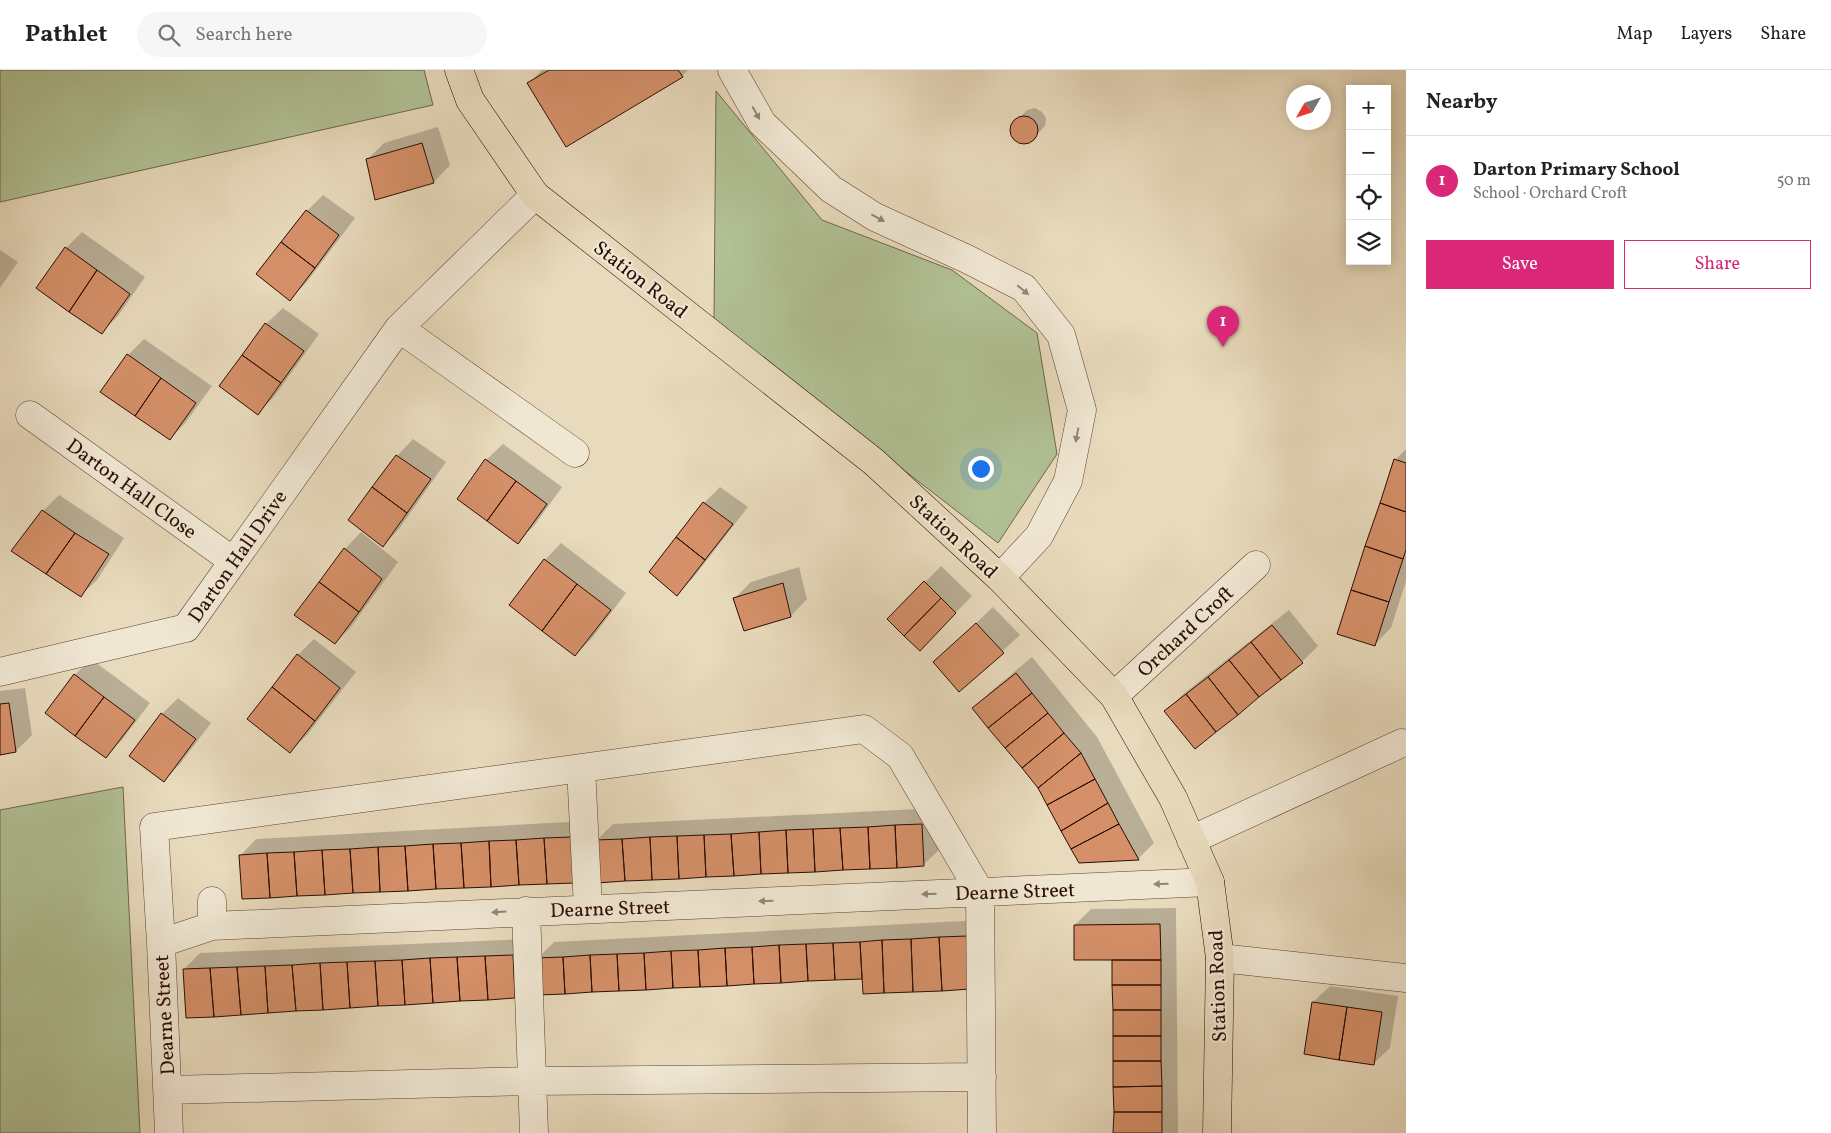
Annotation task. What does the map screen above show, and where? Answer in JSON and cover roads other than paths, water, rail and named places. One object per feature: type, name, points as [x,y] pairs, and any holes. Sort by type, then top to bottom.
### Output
[{"type":"main road","name":"Station Road","points":[[459,70],[470,100],[535,195],[874,462],[1000,578],[1114,696],[1173,798],[1210,882],[1220,958],[1217,1133]]},
{"type":"street","points":[[732,70],[762,123],[831,189],[875,217],[1024,288],[1061,335],[1082,410],[1068,481],[1039,536],[1000,578]]},
{"type":"street","name":"Darton Hall Drive","points":[[0,672],[186,628],[399,328],[535,195]]},
{"type":"street","points":[[399,328],[575,453]]},
{"type":"street","name":"Darton Hall Close","points":[[30,415],[233,561]]},
{"type":"street","name":"Orchard Croft","points":[[1114,696],[1256,565]]},
{"type":"street","points":[[161,943],[154,827],[202,828],[581,768],[864,729],[900,756],[980,892],[982,1133]]},
{"type":"street","points":[[1192,840],[1402,744]]},
{"type":"street","points":[[581,768],[588,908]]},
{"type":"street","name":"Dearne Street","points":[[169,1133],[161,943],[212,913],[526,911],[1210,882]]},
{"type":"street","points":[[526,911],[534,1133]]},
{"type":"street","points":[[1220,958],[1406,978]]},
{"type":"street","points":[[168,1090],[533,1081],[982,1078]]},
{"type":"place","name":"Darton Primary School","points":[[1223,347]]}]
